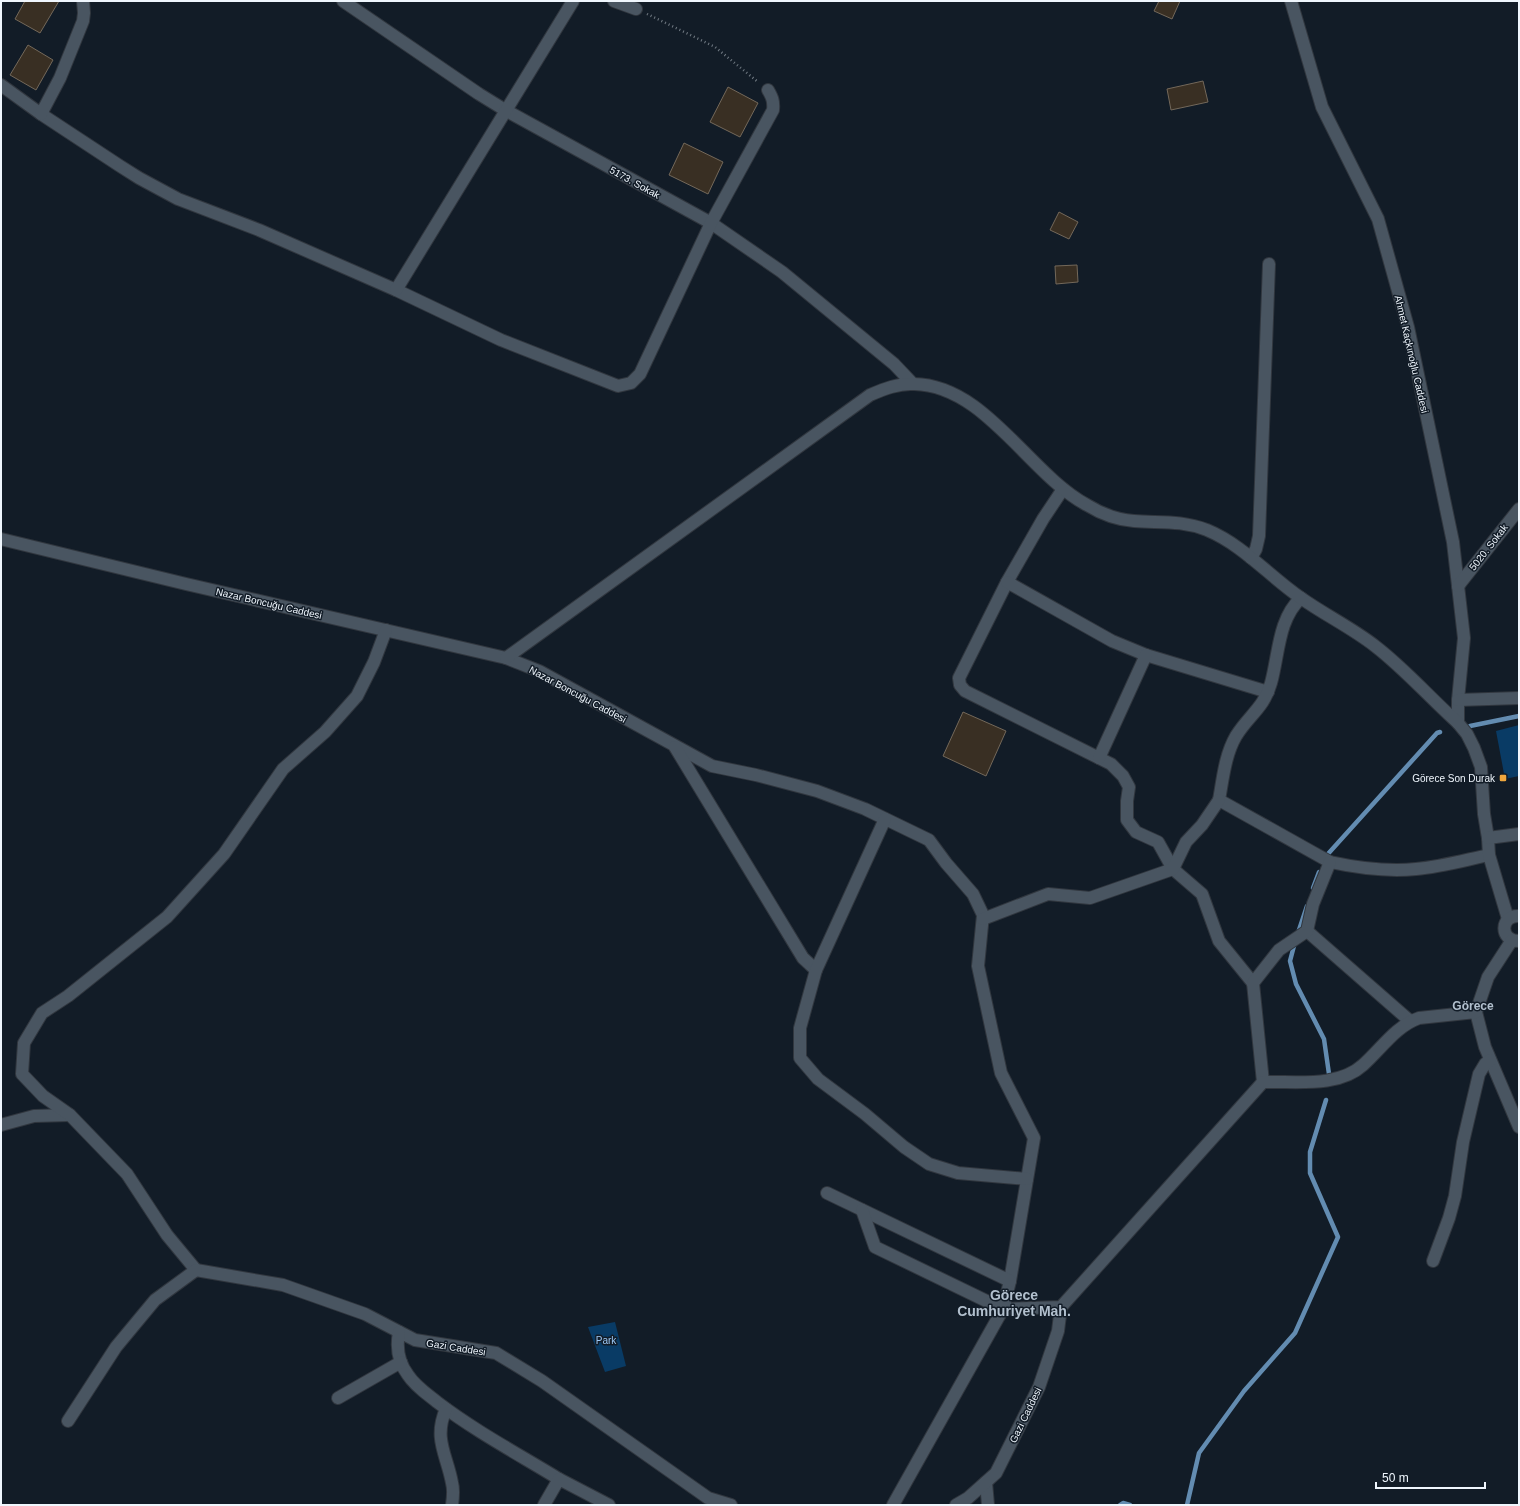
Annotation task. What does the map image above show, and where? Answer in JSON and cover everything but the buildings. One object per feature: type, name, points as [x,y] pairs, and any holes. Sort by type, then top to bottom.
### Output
[{"type":"street","points":[[41,114],[60,78],[83,21],[83,1]]},
{"type":"street","name":"5173. Sokak","points":[[342,1],[505,110],[711,223],[782,272],[894,364],[913,384]]},
{"type":"street","points":[[396,290],[572,1]]},
{"type":"street","points":[[614,1],[636,9]]},
{"type":"street","name":"Ahmet Kaçkınoğlu Caddesi","points":[[1291,1],[1322,107],[1378,219],[1409,334],[1453,542],[1464,638],[1458,700],[1458,723]]},
{"type":"street","points":[[1,85],[41,114],[158,189],[259,230],[396,290],[501,340],[618,386],[631,383],[640,374],[711,223],[773,110],[774,103],[768,90]]},
{"type":"street","points":[[1251,558],[1256,549],[1259,536],[1270,264]]},
{"type":"street","points":[[506,658],[870,395],[892,386],[913,384],[930,385],[954,393],[989,419],[1063,489],[1087,505],[1111,516],[1132,521],[1168,521],[1189,524],[1206,530],[1234,544],[1301,598],[1361,635],[1392,660],[1458,723],[1467,734],[1481,767],[1484,814],[1489,855],[1514,917],[1504,926],[1504,930],[1506,934],[1516,941],[1488,977],[1476,1012],[1490,1060],[1515,1110],[1519,1127]]},
{"type":"street","points":[[1063,489],[1042,519],[1007,582],[959,678],[960,686],[965,691],[1111,764],[1123,776],[1129,787],[1127,820],[1136,832],[1158,842],[1173,869],[1202,894],[1219,941],[1253,983],[1263,1082]]},
{"type":"street","name":"5020. Sokak","points":[[1458,586],[1519,508]]},
{"type":"street","name":"Nazar Boncuğu Caddesi","points":[[1,539],[506,658],[539,671],[712,766],[756,775],[818,791],[865,809],[929,840],[946,863],[973,894],[983,915],[983,919]]},
{"type":"street","points":[[1007,582],[1112,641],[1146,655],[1268,692]]},
{"type":"street","points":[[893,1505],[1004,1309],[1034,1138],[1001,1073],[978,966],[983,919],[1048,894],[1090,898],[1173,869],[1186,842],[1202,825],[1219,800],[1227,757],[1231,745],[1244,725],[1260,707],[1268,692],[1287,617],[1295,603],[1301,598]]},
{"type":"street","points":[[68,1421],[116,1347],[155,1300],[196,1270],[166,1235],[127,1174],[70,1115],[43,1096],[22,1074],[24,1043],[42,1013],[68,996],[168,917],[219,860],[283,770],[325,732],[357,696],[374,662],[386,630]]},
{"type":"street","points":[[1099,758],[1146,655]]},
{"type":"street","points":[[1458,700],[1519,698]]},
{"type":"street","points":[[674,745],[803,958],[816,970]]},
{"type":"street","points":[[1219,800],[1330,862],[1377,869],[1417,869],[1489,855]]},
{"type":"street","points":[[885,819],[816,970],[800,1028],[800,1058],[818,1079],[865,1114],[904,1147],[929,1164],[958,1173],[1027,1179]]},
{"type":"street","points":[[1488,838],[1519,834]]},
{"type":"street","points":[[1253,983],[1279,950],[1305,933],[1313,904],[1330,862]]},
{"type":"street","points":[[1305,933],[1410,1021]]},
{"type":"street","points":[[862,1210],[874,1247],[1004,1309],[1061,1307],[1263,1082],[1328,1080],[1354,1072],[1363,1066],[1410,1021],[1419,1018],[1476,1012]]},
{"type":"street","points":[[1433,1261],[1449,1218],[1455,1196],[1464,1142],[1480,1074],[1485,1064],[1490,1060]]},
{"type":"street","points":[[1,1125],[34,1116],[70,1115]]},
{"type":"street","points":[[827,1193],[1010,1281]]},
{"type":"street","name":"Gazi Caddesi","points":[[196,1270],[283,1285],[365,1314],[415,1340],[496,1353],[548,1386],[708,1498],[731,1505]]},
{"type":"street","name":"Gazi Caddesi","points":[[956,1505],[968,1498],[996,1474],[1039,1388],[1058,1331],[1061,1307]]},
{"type":"street","points":[[399,1332],[397,1344],[401,1362],[415,1384],[460,1420],[559,1479],[608,1505]]},
{"type":"street","points":[[338,1398],[401,1362]]},
{"type":"street","points":[[446,1409],[442,1418],[440,1431],[443,1452],[453,1483],[452,1505]]},
{"type":"street","points":[[544,1505],[559,1479]]},
{"type":"street","points":[[986,1482],[988,1505]]},
{"type":"path","points":[[636,9],[715,47],[768,90]]},
{"type":"green space","points":[[1519,725],[1519,776],[1505,779],[1496,731]]},
{"type":"green space","name":"Park","points":[[615,1322],[626,1366],[605,1372],[588,1327]]},
{"type":"waterway","points":[[1470,726],[1519,716]]},
{"type":"waterway","points":[[1327,855],[1437,733],[1440,732]]},
{"type":"waterway","points":[[1313,888],[1319,872]]},
{"type":"waterway","points":[[1298,933],[1307,906]]},
{"type":"waterway","points":[[1295,942],[1290,961],[1296,984],[1324,1039],[1329,1074]]},
{"type":"waterway","points":[[1187,1505],[1199,1453],[1244,1391],[1295,1333],[1338,1237],[1310,1173],[1310,1152],[1326,1100]]},
{"type":"waterway","points":[[1120,1505],[1123,1503],[1130,1505]]},
{"type":"place","name":"Görece Son Durak","points":[[1503,778]]},
{"type":"district","name":"Görece","points":[[1473,1006]]},
{"type":"district","name":"Görece Cumhuriyet Mah.","points":[[1014,1304]]}]
